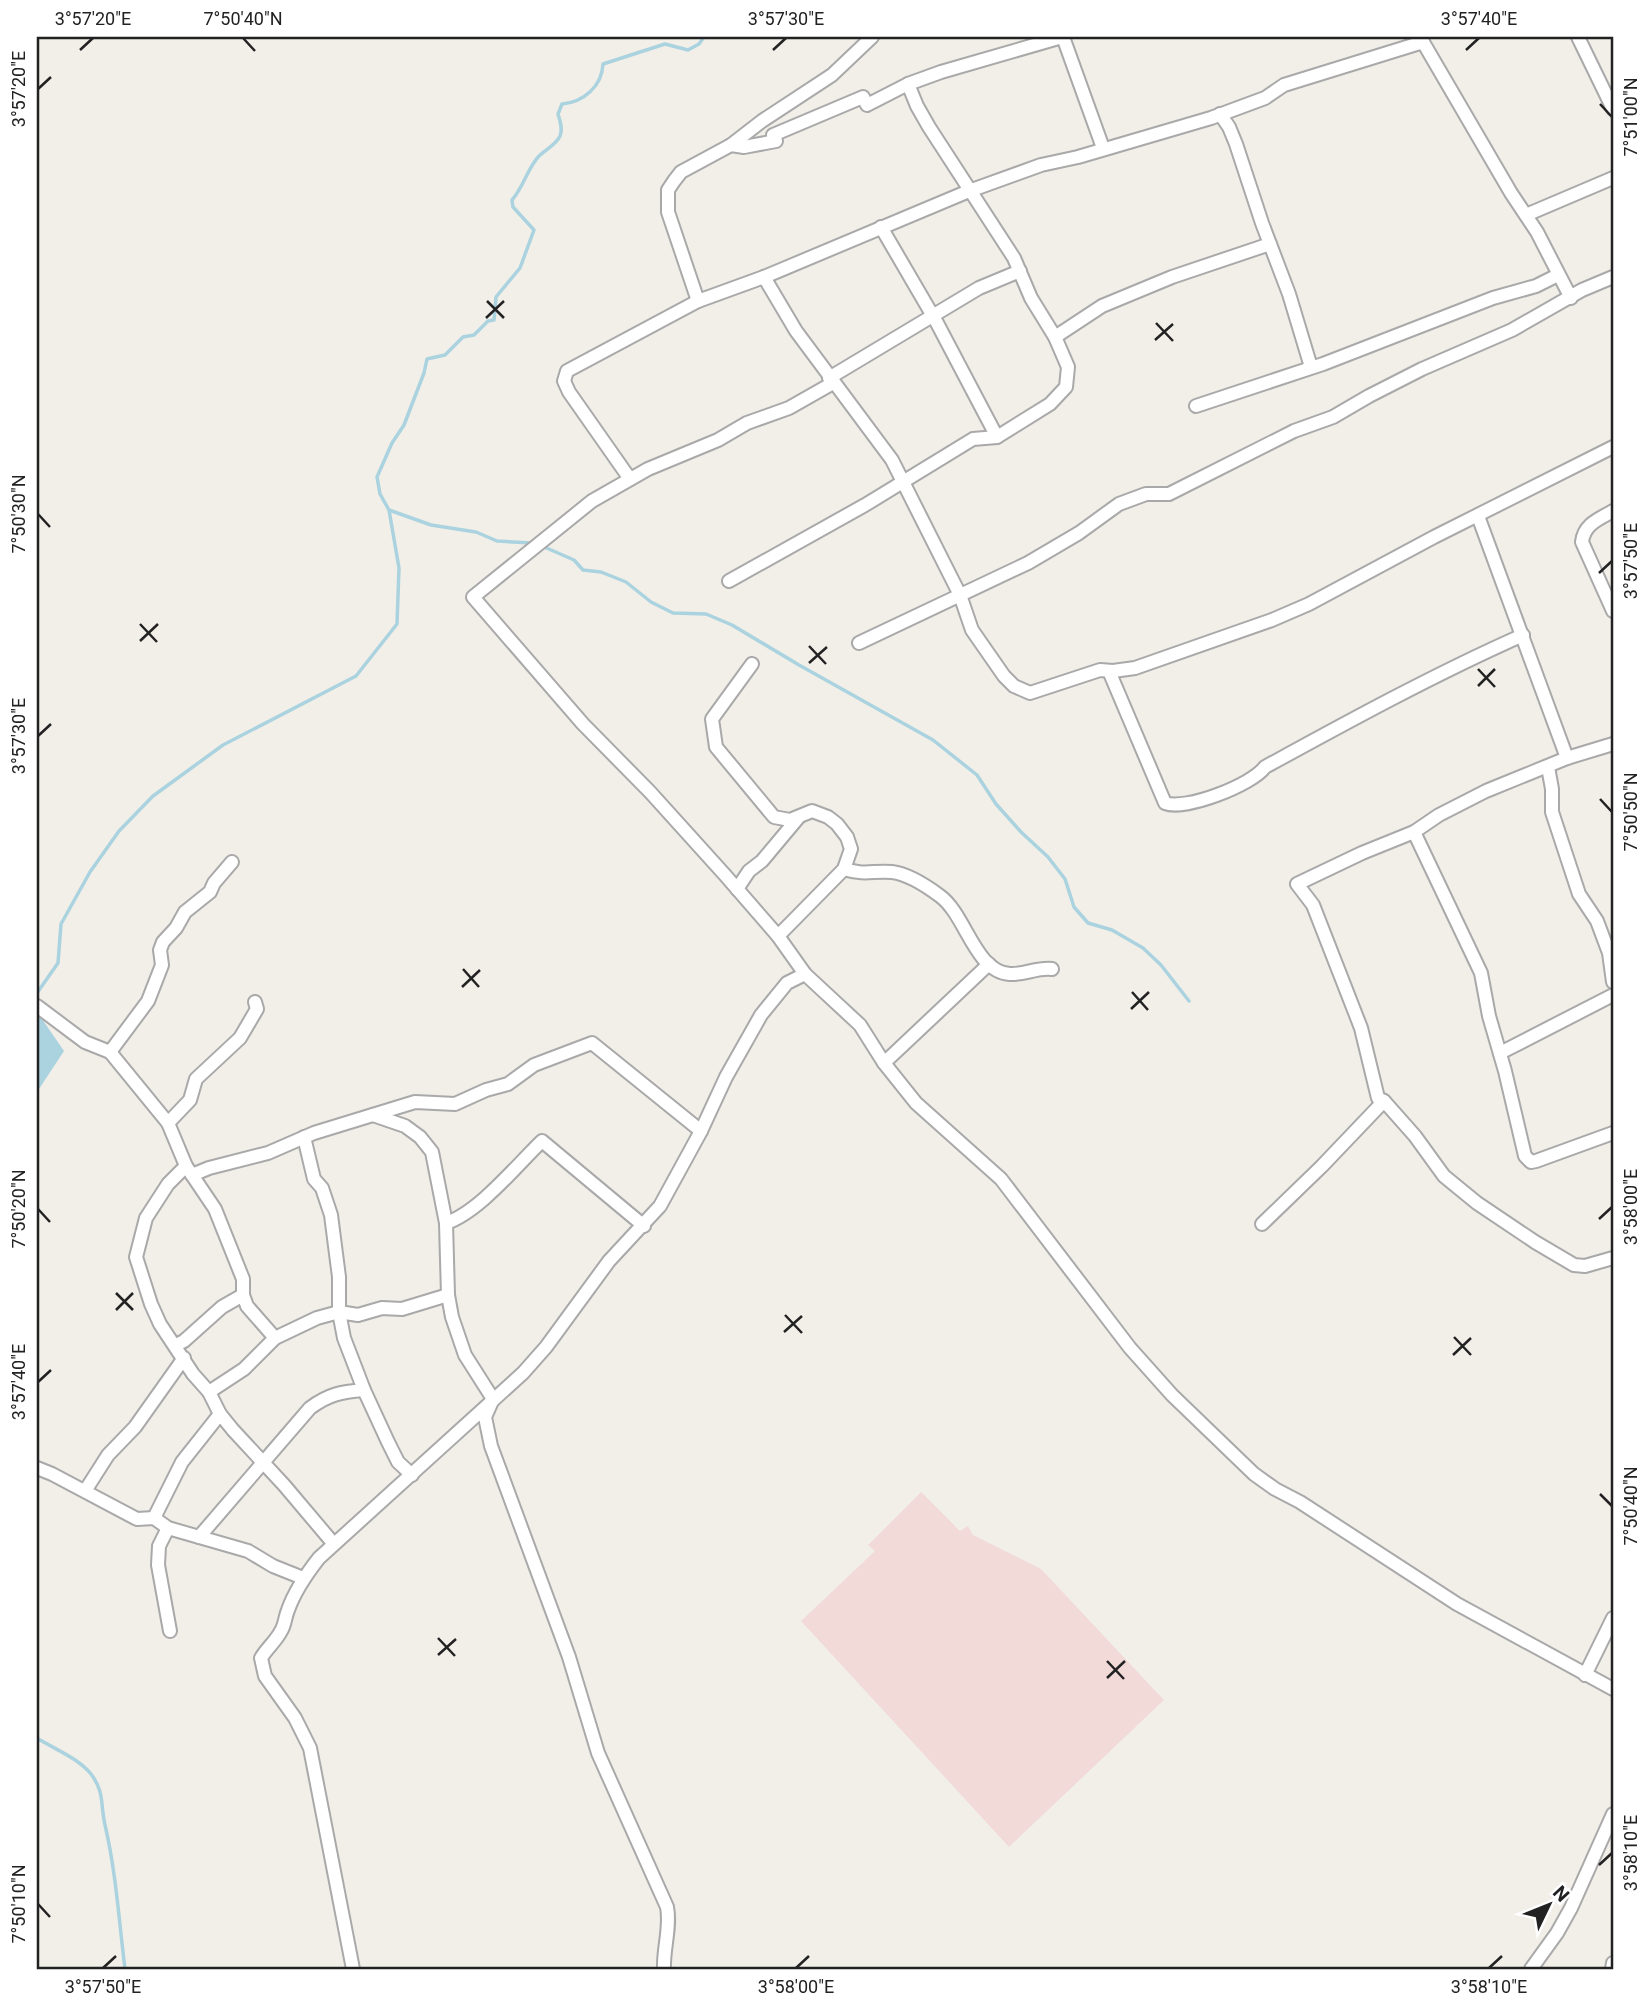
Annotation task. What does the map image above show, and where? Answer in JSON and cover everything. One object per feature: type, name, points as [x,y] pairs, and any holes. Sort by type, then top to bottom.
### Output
[{"type":"street","points":[[698,301],[668,212],[668,190],[681,173],[731,145],[832,75],[872,37]]},
{"type":"street","points":[[731,145],[744,147],[776,141],[773,135],[863,97],[867,105],[908,84],[1062,37],[1102,148]]},
{"type":"street","points":[[1578,37],[1613,109]]},
{"type":"street","points":[[630,479],[569,392],[564,381],[567,371],[698,301],[764,277],[969,191],[1041,165],[1220,114],[1265,98],[1284,85],[1421,40],[1537,232],[1571,298]]},
{"type":"street","points":[[729,581],[904,482],[973,439],[997,437],[1050,404],[1066,387],[1068,367],[1055,337],[1031,298],[1014,258],[916,106],[908,84]]},
{"type":"street","points":[[1220,114],[1236,144],[1289,294],[1311,367]]},
{"type":"street","points":[[1526,215],[1613,177]]},
{"type":"street","points":[[881,227],[933,316],[997,437]]},
{"type":"street","points":[[1055,337],[1102,306],[1171,276],[1270,244]]},
{"type":"street","points":[[1020,271],[979,288],[789,408],[747,423],[718,440],[648,469],[592,501],[473,597],[583,724],[650,792],[737,889],[778,936],[805,974],[860,1025],[884,1063],[916,1103],[1001,1179],[1130,1348],[1172,1395],[1254,1474],[1457,1604],[1613,1689]]},
{"type":"street","points":[[1196,406],[1311,367],[1493,298],[1536,286],[1558,275]]},
{"type":"street","points":[[764,277],[796,331],[892,460],[960,595],[972,629],[1004,676],[1020,690],[1035,692],[1100,670],[1135,668],[1272,620],[1310,604],[1434,537],[1613,447]]},
{"type":"street","points":[[859,643],[1045,554],[1119,504],[1146,494],[1169,494],[1294,431],[1333,417],[1422,369],[1512,330],[1582,290],[1613,277]]},
{"type":"street","points":[[1613,511],[1591,523],[1583,534],[1582,542],[1613,611]]},
{"type":"street","points":[[1478,516],[1567,758]]},
{"type":"street","points":[[1110,671],[1165,803],[1173,806],[1224,793],[1319,738],[1484,652],[1523,635]]},
{"type":"street","points":[[752,664],[712,719],[716,747],[774,817],[790,820],[812,811],[828,817],[847,837],[851,849],[844,869],[778,936]]},
{"type":"street","points":[[1613,744],[1567,758],[1486,791],[1439,815],[1414,832],[1297,884],[1314,905],[1365,1039],[1378,1098],[1384,1101],[1415,1136],[1444,1175],[1478,1203],[1535,1242],[1574,1265],[1585,1266],[1613,1258]]},
{"type":"street","points":[[1548,767],[1552,812],[1580,894],[1597,921],[1609,953],[1613,982]]},
{"type":"street","points":[[737,889],[749,871],[798,818]]},
{"type":"street","points":[[1414,832],[1481,974],[1489,1016],[1523,1151],[1528,1161],[1536,1161],[1613,1133]]},
{"type":"street","points":[[110,1052],[148,1001],[162,965],[160,950],[163,942],[176,928],[185,912],[210,892],[232,862]]},
{"type":"street","points":[[844,869],[860,874],[891,872],[904,875],[941,897],[958,916],[977,951],[1002,973],[1029,973],[1044,968],[1052,969]]},
{"type":"street","points":[[884,1063],[989,964]]},
{"type":"street","points":[[353,1969],[310,1748],[296,1718],[265,1676],[261,1658],[281,1632],[288,1608],[303,1578],[333,1543],[523,1373],[546,1347],[610,1261],[660,1206],[761,1015],[787,983],[805,974]]},
{"type":"street","points":[[1500,1053],[1613,995]]},
{"type":"street","points":[[168,1123],[190,1100],[196,1079],[240,1038],[257,1009],[255,1002]]},
{"type":"street","points":[[37,1006],[85,1042],[110,1052],[168,1123],[189,1170],[215,1209],[243,1279],[243,1295],[247,1306],[275,1338]]},
{"type":"street","points":[[333,1543],[220,1414],[209,1392],[160,1324],[136,1257],[146,1218],[168,1184],[189,1170],[209,1168],[268,1153],[304,1137],[415,1102],[455,1104],[486,1090],[508,1084],[534,1065],[592,1043],[701,1132]]},
{"type":"street","points":[[1262,1224],[1384,1101]]},
{"type":"street","points":[[373,1115],[405,1126],[420,1136],[432,1152],[446,1223],[448,1294],[452,1317],[465,1355],[494,1399]]},
{"type":"street","points":[[304,1137],[314,1178],[323,1188],[331,1215],[339,1312],[344,1338],[364,1390],[398,1462],[412,1475]]},
{"type":"street","points":[[446,1223],[458,1219],[486,1197],[542,1142],[644,1226]]},
{"type":"street","points":[[209,1392],[244,1369],[275,1338],[317,1318],[339,1312],[358,1315],[382,1308],[402,1309],[448,1294]]},
{"type":"street","points":[[176,1345],[222,1307],[243,1295]]},
{"type":"street","points":[[85,1490],[108,1455],[135,1427],[184,1359]]},
{"type":"street","points":[[199,1537],[310,1408],[324,1397],[364,1390]]},
{"type":"street","points":[[494,1399],[485,1417],[499,1470],[569,1657],[598,1753],[667,1907],[669,1915],[663,1952],[664,1969]]},
{"type":"street","points":[[153,1518],[182,1462],[220,1414]]},
{"type":"street","points":[[37,1468],[85,1490],[137,1519],[153,1518],[169,1528],[248,1551],[273,1566],[303,1578]]},
{"type":"street","points":[[169,1528],[159,1546],[158,1565],[170,1631]]},
{"type":"street","points":[[1585,1675],[1613,1618]]},
{"type":"street","points":[[1531,1969],[1572,1908],[1613,1814]]},
{"type":"street","points":[[1612,1969],[1613,1963]]},
{"type":"shaded area","points":[[921,1492],[960,1531],[968,1526],[973,1535],[1041,1569],[1164,1700],[1009,1847],[801,1621],[875,1551],[868,1545]]},
{"type":"water","points":[[37,1014],[64,1051],[37,1092]]},
{"type":"waterway","points":[[37,993],[58,963],[61,924],[90,872],[119,831],[153,796],[223,745],[356,676],[397,624],[399,568],[389,510],[380,494],[377,477],[392,443],[404,425],[427,359],[445,355],[463,337],[474,335],[488,321],[494,320],[496,297],[520,268],[534,230],[513,207],[512,200],[535,161],[560,136],[558,114],[562,104],[578,100],[590,92],[599,79],[603,64],[665,44],[688,50],[699,44],[704,37]]},
{"type":"waterway","points":[[389,510],[431,525],[476,532],[497,541],[532,543]]},
{"type":"waterway","points":[[542,546],[574,560],[583,570],[601,572],[626,582],[651,602],[673,613],[706,614],[732,625],[933,740],[977,775],[996,804],[1048,857],[1065,879],[1074,907],[1088,923],[1112,930],[1143,948],[1161,965],[1189,1001]]},
{"type":"waterway","points":[[37,1738],[79,1763],[91,1774],[98,1787],[115,1879],[125,1969]]}]
